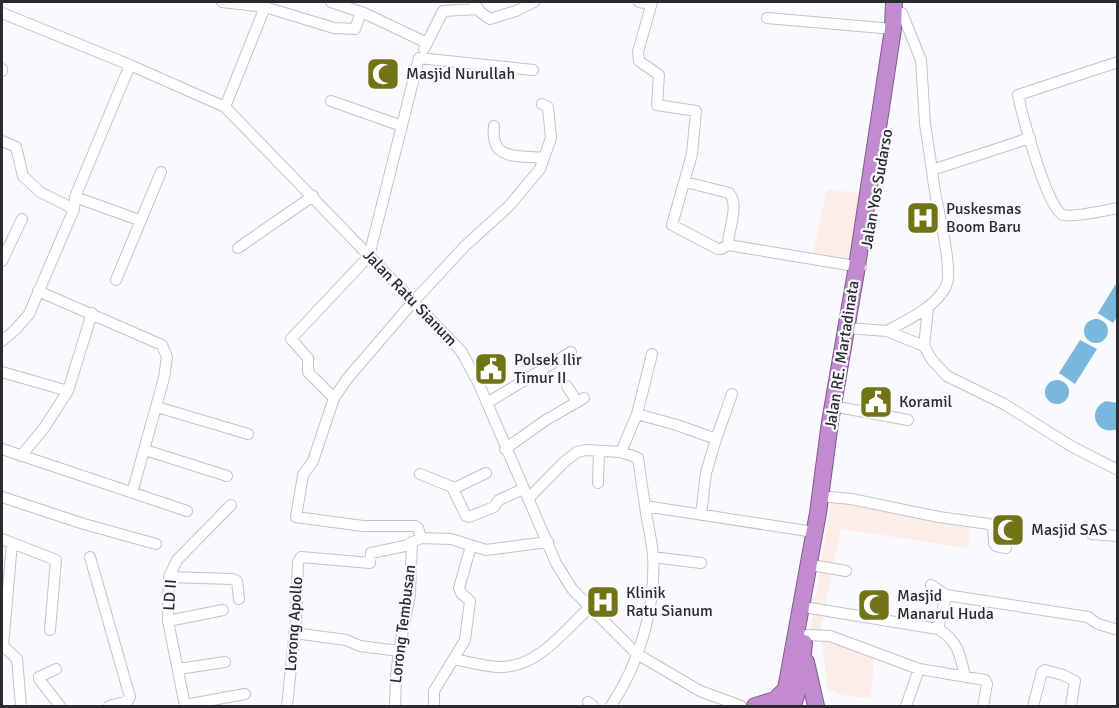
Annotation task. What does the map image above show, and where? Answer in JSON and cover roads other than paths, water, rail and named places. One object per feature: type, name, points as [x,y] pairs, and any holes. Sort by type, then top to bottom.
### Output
[{"type":"highway","name":"Jalan RE. Martadinata","points":[[780,706],[786,689],[851,328],[892,29],[900,5]]},
{"type":"highway","name":"Jalan Yos Sudarso","points":[[860,267],[886,140],[900,5]]},
{"type":"highway","points":[[793,706],[800,681],[804,641],[843,408],[851,328]]},
{"type":"highway","points":[[804,641],[816,706]]},
{"type":"highway","points":[[755,706],[775,700],[786,689]]},
{"type":"street","points":[[222,2],[265,7],[334,28],[356,28],[361,12]]},
{"type":"street","points":[[331,2],[361,12],[427,43]]},
{"type":"street","points":[[334,398],[308,372],[308,358],[291,339],[369,256],[419,58],[443,11],[476,5],[485,17],[490,19],[516,11],[534,2]]},
{"type":"street","points":[[639,2],[652,3],[637,54],[642,64],[659,75],[657,104],[696,111],[694,145],[672,225],[718,249],[728,245],[860,267]]},
{"type":"street","points":[[887,331],[928,308],[946,287],[949,274],[934,196],[925,124],[921,60],[900,5]]},
{"type":"street","points":[[225,107],[265,7]]},
{"type":"street","name":"Jalan Ratu Sianum","points":[[2,13],[130,65],[225,107],[461,351],[487,403],[505,449],[563,575],[589,608],[637,654],[700,691],[741,706]]},
{"type":"street","points":[[767,18],[892,29]]},
{"type":"street","points":[[419,58],[533,70]]},
{"type":"street","points":[[1118,62],[1018,94],[1047,192],[1057,212],[1066,216],[1118,208]]},
{"type":"street","points":[[2,341],[28,314],[74,209],[75,196],[130,65]]},
{"type":"street","points":[[331,101],[402,126]]},
{"type":"street","points":[[542,104],[548,107],[551,125],[550,141],[540,169],[509,206],[465,246],[413,302],[347,379],[334,398],[313,461],[303,475],[296,516],[363,526],[415,526],[418,528],[416,540],[445,538],[486,550],[548,542]]},
{"type":"street","points":[[494,126],[495,147],[501,152],[544,158]]},
{"type":"street","points":[[932,170],[1030,138]]},
{"type":"street","points":[[2,141],[16,147],[23,176],[40,192],[74,209]]},
{"type":"street","points":[[116,280],[161,172]]},
{"type":"street","points":[[685,182],[729,193],[733,198],[728,245]]},
{"type":"street","points":[[75,196],[140,220]]},
{"type":"street","points":[[238,248],[313,196]]},
{"type":"street","points":[[2,258],[22,219]]},
{"type":"street","points":[[38,291],[162,345],[164,349],[166,363],[157,407],[132,493]]},
{"type":"street","points":[[928,308],[924,346],[932,360],[947,376],[1004,404],[1071,446],[1118,470]]},
{"type":"street","points":[[21,456],[44,429],[68,391],[92,313]]},
{"type":"street","points":[[851,328],[887,331],[924,346]]},
{"type":"street","points":[[487,403],[571,352]]},
{"type":"street","points":[[621,452],[637,414],[652,354]]},
{"type":"street","points":[[2,372],[68,391]]},
{"type":"street","points":[[505,449],[546,420],[581,400],[567,386]]},
{"type":"street","points":[[701,515],[706,473],[732,394]]},
{"type":"street","points":[[157,407],[248,434]]},
{"type":"street","points":[[843,408],[908,420]]},
{"type":"street","points":[[637,414],[678,425],[716,439]]},
{"type":"street","points":[[2,449],[187,511]]},
{"type":"street","points":[[144,450],[227,476]]},
{"type":"street","points":[[420,474],[453,489],[469,518],[494,507],[500,500],[526,494],[572,455],[586,450],[621,452],[634,455],[639,461],[653,556],[649,609],[637,654],[623,687],[611,706]]},
{"type":"street","points":[[598,483],[599,451]]},
{"type":"street","points":[[453,489],[486,473]]},
{"type":"street","points":[[2,497],[84,524],[156,544]]},
{"type":"street","points":[[829,497],[988,524],[993,528],[996,546],[1006,548]]},
{"type":"street","name":"LD II","points":[[185,706],[168,621],[169,577],[177,560],[231,505]]},
{"type":"street","points":[[645,506],[814,532]]},
{"type":"street","points":[[1092,534],[1118,536]]},
{"type":"street","name":"Lorong Apollo","points":[[287,706],[300,558],[370,563],[371,553],[396,549],[416,540]]},
{"type":"street","name":"Lorong Tembusan","points":[[395,706],[399,651],[410,600],[416,540]]},
{"type":"street","points":[[21,706],[17,659],[2,646],[7,541],[56,560],[50,630]]},
{"type":"street","points":[[434,706],[434,691],[466,634],[470,601],[459,588],[471,546]]},
{"type":"street","points":[[653,556],[701,563]]},
{"type":"street","points":[[90,557],[132,702],[128,701],[114,706]]},
{"type":"street","points":[[817,566],[846,571]]},
{"type":"street","points":[[169,577],[232,579],[237,581],[239,599]]},
{"type":"street","points":[[938,629],[939,592],[1088,617],[1098,624],[1118,630]]},
{"type":"street","points":[[454,659],[499,667],[521,664],[539,654],[589,608]]},
{"type":"street","points":[[810,608],[938,629],[951,638],[956,646],[965,677]]},
{"type":"street","points":[[168,621],[223,610]]},
{"type":"street","points":[[294,633],[346,640],[360,646],[399,651]]},
{"type":"street","points":[[804,641],[830,636],[919,669],[979,679],[987,682],[983,706]]},
{"type":"street","points":[[178,669],[225,662]]},
{"type":"street","points":[[56,669],[39,679],[60,706]]},
{"type":"street","points":[[906,706],[919,669]]},
{"type":"street","points":[[1033,706],[1044,670],[1075,681],[1071,706]]},
{"type":"street","points":[[185,706],[245,694]]},
{"type":"water","points":[[1117,282],[1117,317],[1113,323],[1098,313]]},
{"type":"water","points":[[1096,319],[1104,323],[1108,331],[1104,339],[1096,343],[1088,339],[1084,331],[1088,323]]},
{"type":"water","points":[[1080,340],[1097,349],[1075,384],[1059,373]]},
{"type":"water","points":[[1057,380],[1065,384],[1069,392],[1065,400],[1057,404],[1049,400],[1045,392],[1049,384]]},
{"type":"water","points":[[1106,401],[1117,403],[1117,429],[1104,429],[1096,421],[1096,410]]},
{"type":"place","name":"Masjid Nurullah","points":[[383,74]]},
{"type":"place","name":"Puskesmas Boom Baru","points":[[923,218]]},
{"type":"place","name":"Polsek Ilir Timur II","points":[[491,369]]},
{"type":"place","name":"Koramil","points":[[876,402]]},
{"type":"place","name":"Masjid SAS","points":[[1008,530]]},
{"type":"place","name":"Klinik Ratu Sianum","points":[[603,602]]},
{"type":"place","name":"Masjid Manarul Huda","points":[[874,605]]}]
